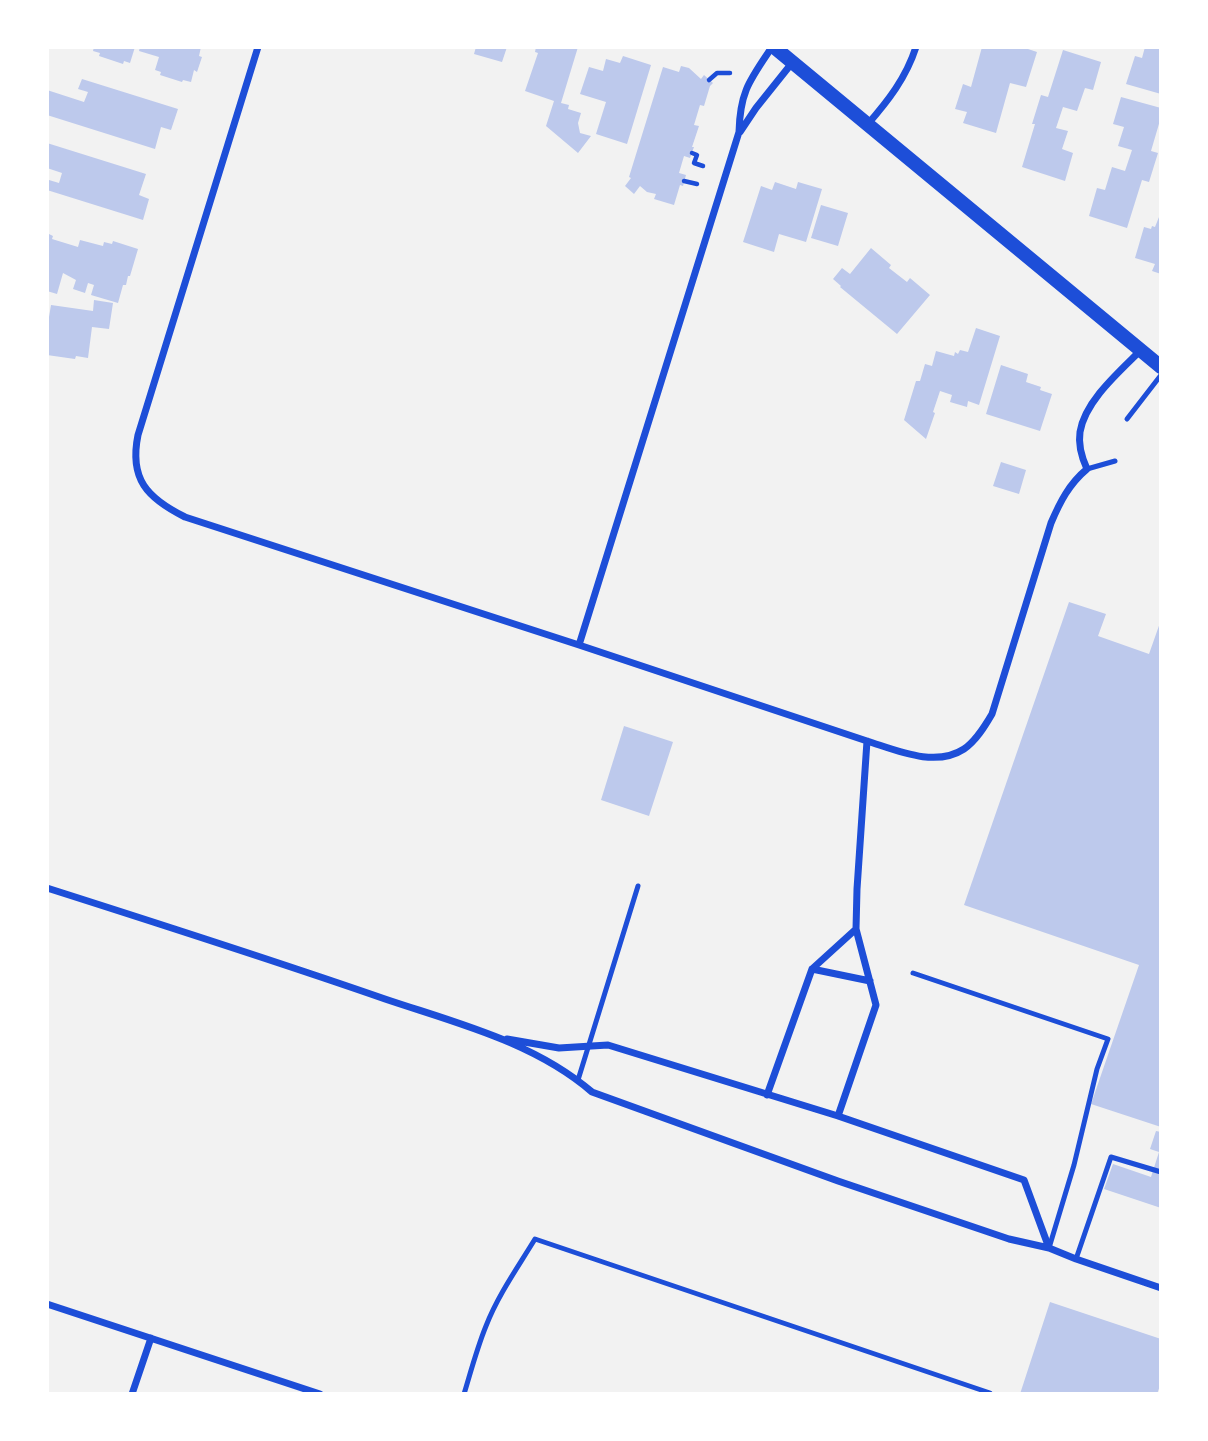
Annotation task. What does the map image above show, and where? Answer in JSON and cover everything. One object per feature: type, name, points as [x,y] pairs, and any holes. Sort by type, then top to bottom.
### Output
[{"type":"main road","points":[[773,47],[1161,367]]},
{"type":"street","points":[[258,47],[135,448],[135,462],[148,493],[185,517],[911,755],[930,758],[946,756],[964,749],[982,731],[992,714],[1051,523],[1060,501],[1087,469],[1081,455],[1079,435],[1083,419],[1093,402],[1141,350]]},
{"type":"street","points":[[579,645],[739,132],[743,94],[773,47]]},
{"type":"street","points":[[867,125],[905,76],[916,47]]},
{"type":"street","points":[[739,132],[792,63]]},
{"type":"street","points":[[838,1116],[876,1006],[856,929],[867,741]]},
{"type":"street","points":[[47,888],[280,962],[498,1038],[555,1065],[592,1092],[838,1181],[1009,1238],[1049,1248],[1161,1288]]},
{"type":"street","points":[[767,1095],[812,969],[856,929]]},
{"type":"street","points":[[812,969],[870,981]]},
{"type":"street","points":[[498,1038],[559,1048],[608,1045],[838,1116],[1024,1180],[1049,1248]]},
{"type":"street","points":[[47,1304],[320,1394]]},
{"type":"street","points":[[132,1394],[151,1338]]},
{"type":"lane","points":[[1127,419],[1161,375]]},
{"type":"lane","points":[[1087,469],[1115,461]]},
{"type":"lane","points":[[578,1080],[638,886]]},
{"type":"lane","points":[[913,973],[1108,1040],[1097,1069],[1074,1165],[1049,1248]]},
{"type":"lane","points":[[1076,1259],[1111,1157],[1161,1172]]},
{"type":"lane","points":[[464,1394],[492,1313],[535,1239],[989,1392]]},
{"type":"path","points":[[709,80],[717,73],[730,73]]},
{"type":"path","points":[[692,153],[697,155],[695,163],[703,166]]},
{"type":"path","points":[[684,181],[697,184]]},
{"type":"building","points":[[94,47],[135,47],[130,63],[124,61],[123,64],[99,56],[100,53],[93,51]]},
{"type":"building","points":[[140,47],[201,47],[199,56],[202,57],[191,82],[182,82],[160,75],[161,72],[155,70],[159,57],[139,51]]},
{"type":"building","points":[[476,47],[507,47],[502,62],[474,54]]},
{"type":"building","points":[[536,47],[578,47],[561,103],[569,105],[568,109],[581,113],[578,123],[580,133],[591,136],[578,153],[546,126],[554,101],[525,91],[538,53],[535,52]]},
{"type":"building","points":[[982,47],[1022,47],[1037,52],[1026,87],[1010,83],[996,133],[963,123],[967,112],[955,109],[963,84],[971,87]]},
{"type":"building","points":[[1145,47],[1161,47],[1161,94],[1126,84],[1135,56],[1142,58]]},
{"type":"building","points":[[1063,50],[1101,62],[1093,90],[1085,88],[1077,111],[1063,107],[1056,128],[1068,131],[1062,149],[1073,153],[1065,181],[1022,167],[1041,95],[1048,97]]},
{"type":"building","points":[[623,56],[651,65],[627,144],[596,134],[606,102],[580,94],[589,67],[603,71],[606,59],[620,63]]},
{"type":"building","points":[[681,66],[689,68],[701,79],[704,75],[713,83],[704,106],[700,105],[694,125],[699,126],[694,147],[690,158],[684,156],[679,173],[686,175],[674,205],[654,199],[656,194],[647,192],[640,186],[634,194],[625,186],[631,178],[629,177],[663,67],[679,72]]},
{"type":"building","points":[[82,79],[178,109],[171,130],[161,127],[155,149],[47,115],[47,90],[84,102],[88,92],[78,89]]},
{"type":"building","points":[[1121,97],[1161,108],[1151,151],[1158,153],[1149,182],[1142,180],[1127,228],[1089,216],[1097,188],[1105,190],[1112,167],[1125,171],[1132,150],[1118,146],[1124,127],[1113,124]]},
{"type":"building","points":[[47,143],[146,174],[139,195],[149,199],[143,220],[47,190],[49,180],[59,183],[62,173],[47,168]]},
{"type":"building","points":[[775,182],[796,189],[798,182],[822,189],[806,242],[779,234],[774,252],[743,242],[761,186],[772,190]]},
{"type":"building","points":[[821,205],[848,213],[838,246],[811,238]]},
{"type":"building","points":[[1161,212],[1161,274],[1152,271],[1155,264],[1135,258],[1144,227],[1155,227]]},
{"type":"building","points":[[47,233],[53,236],[52,239],[78,247],[80,240],[103,246],[104,242],[112,244],[113,241],[138,249],[118,303],[91,295],[94,285],[88,283],[85,293],[73,289],[76,280],[63,273],[57,294],[47,291]]},
{"type":"building","points":[[871,248],[891,265],[889,268],[907,282],[910,278],[930,295],[897,334],[833,279],[842,268],[850,274]]},
{"type":"building","points":[[94,300],[113,303],[109,329],[92,327],[88,358],[47,355],[51,305],[93,311]]},
{"type":"building","points":[[976,328],[1000,336],[979,405],[968,401],[967,407],[950,402],[952,395],[940,391],[926,439],[904,420],[916,381],[920,381],[925,364],[932,366],[936,351],[954,356],[955,352],[958,354],[960,350],[968,352]]},
{"type":"building","points":[[1001,365],[1028,374],[1026,382],[1052,394],[1040,431],[986,414]]},
{"type":"building","points":[[1001,462],[1026,470],[1019,494],[993,486]]},
{"type":"building","points":[[1069,602],[1106,614],[1098,636],[1149,654],[1161,620],[1161,1127],[1091,1104],[1139,965],[964,905]]},
{"type":"building","points":[[624,726],[673,742],[649,816],[601,800]]},
{"type":"building","points":[[1156,1131],[1161,1132],[1161,1208],[1104,1189],[1113,1164],[1151,1177],[1159,1152],[1150,1149]]},
{"type":"building","points":[[1050,1302],[1161,1339],[1161,1383],[1157,1394],[1020,1394]]}]
